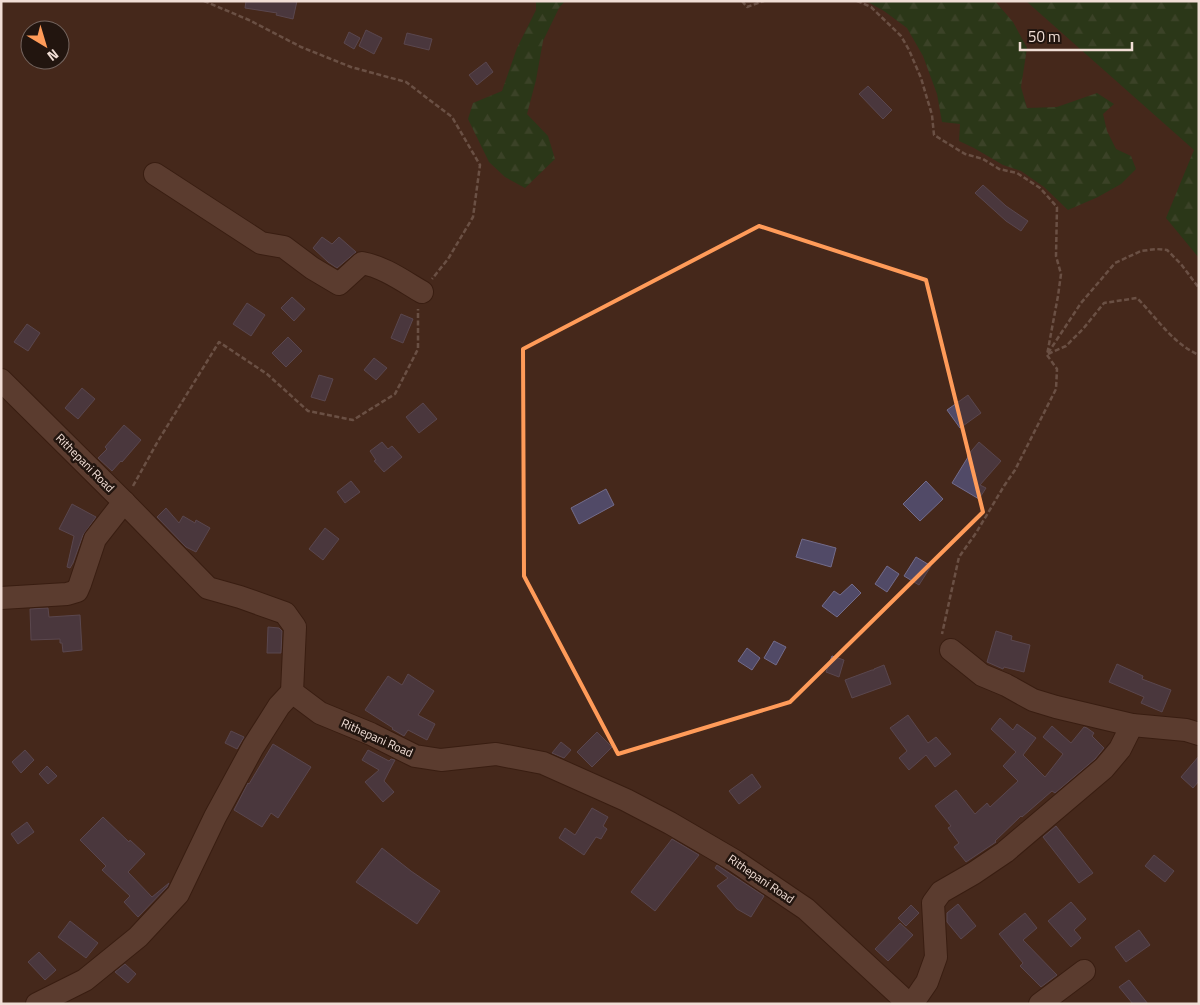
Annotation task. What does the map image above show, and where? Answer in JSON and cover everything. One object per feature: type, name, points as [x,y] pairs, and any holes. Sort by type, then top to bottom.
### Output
[{"type":"street","points":[[155,174],[261,243],[284,247],[338,284],[362,263],[396,276],[422,292]]},
{"type":"street","name":"Rithepani Road","points":[[1,380],[208,588],[286,613],[294,627],[292,692],[320,714],[371,734],[415,756],[441,760],[496,754],[543,763],[626,800],[735,861],[806,910],[910,1004]]},
{"type":"street","points":[[1,598],[77,592],[95,539],[124,502]]},
{"type":"street","points":[[951,650],[982,675],[1033,700],[1132,725],[1186,730],[1199,734]]},
{"type":"street","points":[[37,1004],[84,980],[138,937],[178,894],[215,818],[253,748],[279,706],[292,692]]},
{"type":"street","points":[[910,1004],[927,982],[936,957],[933,903],[941,892],[1005,852],[1104,768],[1120,749],[1132,725]]},
{"type":"street","points":[[1040,1004],[1084,971]]},
{"type":"path","points":[[742,1],[747,7],[764,1]]},
{"type":"path","points":[[856,1],[871,7],[901,36],[921,78],[932,115],[934,135],[965,154],[984,160],[999,169],[1017,173],[1040,188],[1057,207],[1056,256],[1061,274],[1047,354],[1057,369],[1056,389],[1015,470],[959,557],[942,637],[951,650]]},
{"type":"path","points":[[1047,354],[1081,303],[1115,263],[1141,251],[1167,250],[1181,264],[1199,288]]},
{"type":"path","points":[[1047,354],[1066,346],[1104,303],[1137,298],[1178,342],[1199,355]]},
{"type":"highlighted area","points":[[759,226],[926,280],[983,512],[790,702],[618,754],[524,576],[523,349]]},
{"type":"green space","points":[[536,1],[565,1],[559,8],[543,41],[536,80],[527,114],[548,136],[555,159],[525,188],[505,177],[489,162],[468,119],[473,103],[502,91],[517,48],[536,10]]},
{"type":"green space","points":[[866,1],[995,1],[1013,22],[1027,48],[1021,87],[1027,108],[1057,107],[1097,93],[1114,104],[1103,114],[1107,131],[1116,149],[1131,156],[1136,169],[1121,184],[1098,197],[1068,210],[1044,187],[1021,171],[1003,165],[959,141],[960,124],[942,122],[937,94],[923,56],[907,28],[884,11]]},
{"type":"green space","points":[[1026,1],[1199,1],[1199,258],[1166,218],[1194,150]]},
{"type":"building","points":[[246,1],[297,1],[293,19],[276,15],[277,13],[245,8]]},
{"type":"building","points":[[366,30],[382,38],[374,54],[359,46]]},
{"type":"building","points":[[349,32],[360,38],[354,49],[344,43]]},
{"type":"building","points":[[407,33],[432,39],[429,50],[404,44]]},
{"type":"building","points":[[486,62],[493,72],[477,85],[469,75]]},
{"type":"building","points":[[868,86],[892,110],[883,119],[859,94]]},
{"type":"building","points":[[983,185],[1006,206],[1028,221],[1021,231],[1006,221],[975,193]]},
{"type":"building","points":[[322,237],[332,244],[339,237],[356,252],[337,268],[313,248]]},
{"type":"building","points":[[292,297],[305,309],[294,321],[281,308]]},
{"type":"building","points":[[247,303],[265,315],[251,336],[233,324]]},
{"type":"building","points":[[401,314],[413,319],[403,343],[391,338]]},
{"type":"building","points":[[27,324],[40,333],[28,351],[14,342]]},
{"type":"building","points":[[288,337],[302,351],[286,367],[272,353]]},
{"type":"building","points":[[374,358],[387,368],[376,380],[364,370]]},
{"type":"building","points":[[319,375],[333,379],[325,401],[311,397]]},
{"type":"building","points":[[82,388],[95,399],[78,419],[65,408]]},
{"type":"building","points":[[968,395],[981,413],[960,428],[947,410]]},
{"type":"building","points":[[423,403],[437,419],[419,433],[406,417]]},
{"type":"building","points":[[124,425],[141,440],[112,471],[98,458]]},
{"type":"building","points":[[382,442],[388,449],[392,446],[402,457],[384,472],[374,461],[376,460],[370,451]]},
{"type":"building","points":[[979,442],[1001,461],[980,485],[986,488],[979,499],[952,483],[967,456]]},
{"type":"building","points":[[351,481],[360,492],[345,503],[337,492]]},
{"type":"building","points":[[926,481],[943,499],[920,521],[903,504]]},
{"type":"building","points":[[606,489],[614,505],[579,524],[571,508]]},
{"type":"building","points":[[72,504],[96,517],[83,535],[70,568],[67,567],[74,536],[59,529]]},
{"type":"building","points":[[166,508],[179,523],[183,516],[195,523],[196,520],[210,528],[196,552],[186,547],[157,517]]},
{"type":"building","points":[[325,528],[339,539],[323,560],[309,549]]},
{"type":"building","points":[[802,539],[836,548],[831,567],[796,557]]},
{"type":"building","points":[[916,557],[931,566],[919,585],[904,576]]},
{"type":"building","points":[[887,566],[899,574],[887,592],[875,584]]},
{"type":"building","points":[[852,584],[861,593],[837,617],[822,606],[834,591],[840,595]]},
{"type":"building","points":[[48,608],[49,617],[80,615],[82,650],[63,652],[60,639],[31,640],[30,609]]},
{"type":"building","points":[[268,627],[279,628],[282,631],[281,653],[267,653]]},
{"type":"building","points":[[996,631],[1012,636],[1011,640],[1030,645],[1024,672],[1004,667],[1003,669],[987,662]]},
{"type":"building","points":[[774,641],[786,647],[776,665],[764,658]]},
{"type":"building","points":[[747,648],[760,658],[752,670],[738,661]]},
{"type":"building","points":[[832,656],[844,660],[839,677],[826,672]]},
{"type":"building","points":[[1117,664],[1143,676],[1142,679],[1171,690],[1162,712],[1141,703],[1144,697],[1109,682]]},
{"type":"building","points":[[884,665],[891,684],[852,698],[845,680]]},
{"type":"building","points":[[408,674],[434,691],[418,715],[435,724],[427,740],[408,730],[404,736],[365,710],[388,676],[402,685]]},
{"type":"building","points":[[908,715],[928,743],[936,737],[951,754],[935,767],[926,755],[909,770],[899,758],[907,751],[890,728]]},
{"type":"building","points":[[1000,718],[1013,730],[1017,724],[1036,738],[1023,755],[1045,777],[1063,754],[1043,737],[1052,726],[1071,743],[1084,727],[1087,728],[1094,733],[1092,736],[1104,748],[1095,759],[1055,793],[1052,791],[1021,816],[996,842],[966,862],[954,847],[959,843],[948,828],[951,826],[935,806],[956,790],[975,814],[987,803],[990,807],[1018,781],[1003,766],[1016,752],[991,729]]},
{"type":"building","points":[[231,731],[244,737],[237,749],[225,743]]},
{"type":"building","points":[[597,732],[612,747],[592,767],[577,752]]},
{"type":"building","points":[[561,742],[571,750],[564,758],[552,753]]},
{"type":"building","points":[[273,744],[311,767],[278,818],[271,813],[262,827],[234,810],[248,783]]},
{"type":"building","points":[[25,750],[34,760],[21,773],[12,762]]},
{"type":"building","points":[[368,750],[389,761],[391,759],[395,760],[384,781],[394,792],[383,802],[365,782],[379,770],[362,760]]},
{"type":"building","points":[[1199,756],[1199,781],[1193,788],[1181,777]]},
{"type":"building","points":[[47,766],[57,776],[48,784],[39,774]]},
{"type":"building","points":[[752,774],[761,787],[739,804],[729,791]]},
{"type":"building","points":[[592,808],[608,817],[603,826],[607,829],[601,839],[596,837],[584,855],[559,838],[565,828],[575,835]]},
{"type":"building","points":[[103,817],[129,842],[130,840],[145,854],[128,872],[152,897],[169,883],[138,917],[124,902],[130,896],[102,870],[106,866],[80,840]]},
{"type":"building","points":[[27,822],[34,832],[18,844],[11,834]]},
{"type":"building","points":[[1056,826],[1093,873],[1079,883],[1043,837]]},
{"type":"building","points":[[672,839],[699,855],[655,911],[631,892]]},
{"type":"building","points":[[382,848],[440,891],[417,924],[356,882]]},
{"type":"building","points":[[1154,855],[1174,871],[1165,882],[1145,866]]},
{"type":"building","points":[[717,865],[764,896],[751,917],[737,909],[717,886],[728,878],[715,868]]},
{"type":"building","points":[[1071,902],[1086,919],[1074,930],[1081,938],[1071,947],[1048,921]]},
{"type":"building","points":[[958,904],[976,926],[961,939],[947,922],[947,913]]},
{"type":"building","points":[[911,905],[919,913],[906,926],[898,918]]},
{"type":"building","points":[[1025,913],[1037,928],[1023,940],[1057,975],[1041,987],[1020,966],[1023,963],[999,934]]},
{"type":"building","points":[[70,921],[98,943],[86,958],[58,937]]},
{"type":"building","points":[[900,923],[913,935],[888,961],[875,949]]},
{"type":"building","points":[[1139,930],[1150,945],[1126,962],[1115,947]]},
{"type":"building","points":[[39,952],[56,970],[45,980],[28,962]]},
{"type":"building","points":[[125,964],[136,974],[128,983],[115,972]]},
{"type":"building","points":[[1129,980],[1148,1004],[1133,1004],[1119,987]]}]
